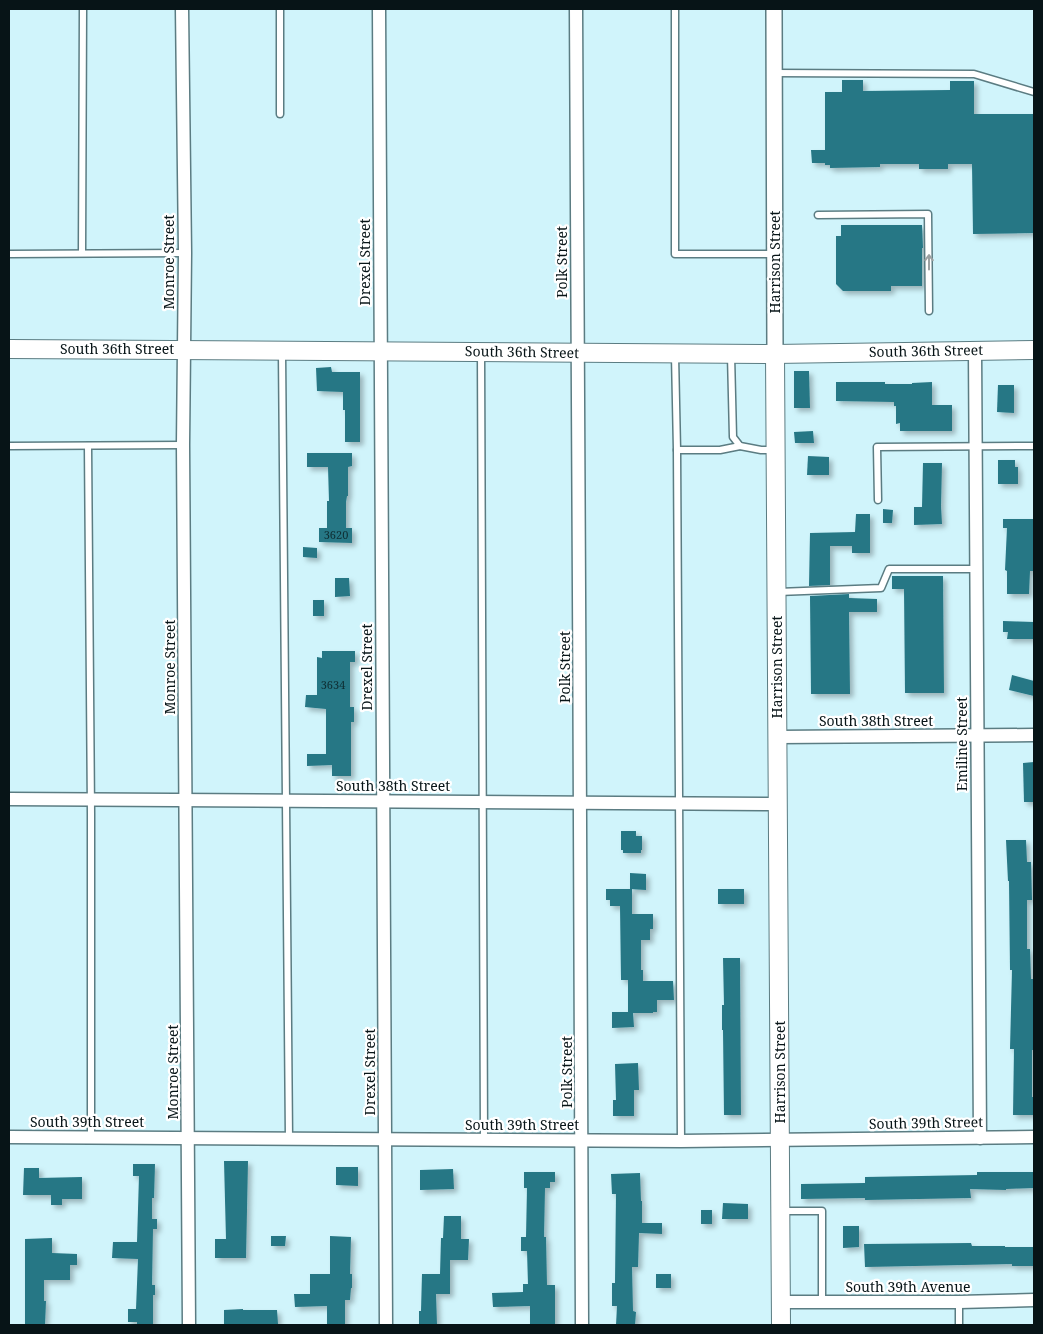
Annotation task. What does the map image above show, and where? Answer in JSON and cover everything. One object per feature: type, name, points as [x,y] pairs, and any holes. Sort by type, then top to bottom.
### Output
[{"type":"main road","name":"South 36th Street","points":[[9,349],[775,354],[1034,350]]},
{"type":"main road","name":"Harrison Street","points":[[775,354],[781,1325]]},
{"type":"street","name":"Monroe Street","points":[[182,9],[185,253],[183,445],[189,1325]]},
{"type":"street","name":"Drexel Street","points":[[379,9],[386,1325]]},
{"type":"street","name":"Polk Street","points":[[576,9],[582,1325]]},
{"type":"street","name":"Harrison Street","points":[[774,9],[775,354]]},
{"type":"street","name":"Emiline Street","points":[[975,350],[980,1138]]},
{"type":"street","name":"South 38th Street","points":[[778,737],[1034,735]]},
{"type":"street","name":"South 38th Street","points":[[9,799],[778,804]]},
{"type":"street","name":"South 39th Street","points":[[9,1137],[681,1141],[1034,1137]]},
{"type":"street","name":"South 39th Avenue","points":[[781,1302],[1034,1300]]},
{"type":"lane","points":[[82,253],[83,9]]},
{"type":"lane","points":[[280,9],[280,114]]},
{"type":"lane","points":[[675,9],[675,254],[775,254]]},
{"type":"lane","points":[[774,73],[974,74],[1034,92]]},
{"type":"lane","points":[[818,215],[928,214],[929,311]]},
{"type":"lane","points":[[9,254],[185,253]]},
{"type":"lane","points":[[282,350],[289,1139]]},
{"type":"lane","points":[[481,351],[484,1140]]},
{"type":"lane","points":[[675,353],[681,1141]]},
{"type":"lane","points":[[731,353],[733,437],[740,446]]},
{"type":"lane","points":[[9,446],[183,445]]},
{"type":"lane","points":[[88,446],[92,1138]]},
{"type":"lane","points":[[677,450],[720,450],[740,446],[761,450],[776,450]]},
{"type":"lane","points":[[878,500],[877,447],[1034,446]]},
{"type":"lane","points":[[777,592],[881,588],[889,568],[976,568]]},
{"type":"lane","points":[[780,1211],[822,1211],[822,1302]]},
{"type":"lane","points":[[959,1302],[959,1325]]},
{"type":"building","points":[[842,80],[863,80],[863,91],[950,90],[950,81],[974,81],[974,114],[1034,114],[1034,233],[973,234],[972,164],[948,164],[948,169],[919,169],[919,164],[880,164],[880,167],[830,168],[830,165],[825,165],[825,163],[812,163],[811,150],[825,150],[825,92],[842,92]]},
{"type":"building","points":[[841,225],[922,225],[922,286],[891,286],[891,291],[843,291],[836,284],[836,236],[841,236]]},
{"type":"building","points":[[331,367],[332,372],[360,372],[360,442],[345,442],[343,392],[317,391],[316,368]]},
{"type":"building","points":[[794,371],[809,371],[810,408],[794,408]]},
{"type":"building","points":[[836,382],[912,384],[932,382],[932,405],[952,405],[952,431],[900,431],[900,423],[896,424],[896,406],[894,406],[894,402],[836,401]]},
{"type":"building","points":[[998,385],[1014,385],[1014,413],[997,412]]},
{"type":"building","points":[[813,431],[814,443],[795,443],[794,432]]},
{"type":"building","points":[[307,453],[352,453],[352,466],[348,467],[346,528],[352,528],[352,543],[319,542],[319,528],[327,528],[327,501],[329,501],[328,467],[307,467]]},
{"type":"building","points":[[808,456],[829,457],[829,475],[807,475]]},
{"type":"building","points":[[998,460],[1015,460],[1015,467],[1018,467],[1018,484],[998,484]]},
{"type":"building","points":[[923,463],[942,463],[942,524],[914,525],[914,507],[922,507]]},
{"type":"building","points":[[883,509],[893,510],[892,523],[883,523]]},
{"type":"building","points":[[856,514],[870,514],[870,553],[852,553],[852,546],[830,546],[830,585],[809,586],[810,533],[855,532]]},
{"type":"building","points":[[1003,519],[1033,519],[1034,571],[1030,571],[1029,594],[1007,594],[1007,571],[1005,570],[1007,528],[1003,528]]},
{"type":"building","points":[[303,547],[317,548],[317,558],[303,557]]},
{"type":"building","points":[[892,576],[943,576],[944,693],[905,693],[904,589],[892,589]]},
{"type":"building","points":[[335,578],[349,578],[350,596],[335,597]]},
{"type":"building","points":[[849,594],[849,598],[877,599],[877,612],[849,612],[850,694],[811,694],[810,596]]},
{"type":"building","points":[[313,600],[324,600],[324,616],[313,616]]},
{"type":"building","points":[[1003,621],[1034,622],[1034,639],[1007,639],[1008,632],[1003,632]]},
{"type":"building","points":[[322,651],[355,651],[355,662],[350,662],[350,707],[354,707],[354,722],[351,722],[351,776],[332,776],[332,765],[307,766],[307,754],[326,754],[326,709],[305,707],[306,695],[317,695],[317,657],[322,658]]},
{"type":"building","points":[[1012,675],[1034,681],[1034,696],[1009,690]]},
{"type":"building","points":[[1034,762],[1034,802],[1024,802],[1023,763]]},
{"type":"building","points":[[621,831],[636,831],[636,836],[642,836],[641,853],[623,853],[623,850],[621,850]]},
{"type":"building","points":[[1006,840],[1026,840],[1027,862],[1031,862],[1032,900],[1027,900],[1027,949],[1030,949],[1031,979],[1034,979],[1032,1097],[1034,1097],[1034,1115],[1013,1115],[1014,1049],[1010,1049],[1012,970],[1010,970],[1009,881]]},
{"type":"building","points":[[630,873],[646,874],[646,890],[630,889]]},
{"type":"building","points":[[606,889],[632,889],[632,914],[653,914],[653,929],[650,929],[650,940],[641,940],[643,981],[673,981],[674,1000],[657,1000],[657,1012],[633,1013],[634,1027],[612,1028],[612,1012],[628,1012],[628,980],[621,980],[620,906],[610,906],[610,900],[606,900]]},
{"type":"building","points":[[718,889],[744,889],[744,904],[718,904]]},
{"type":"building","points":[[723,958],[740,958],[741,1115],[724,1115]]},
{"type":"building","points":[[638,1063],[639,1090],[634,1090],[634,1116],[613,1116],[613,1100],[616,1100],[615,1064]]},
{"type":"building","points":[[224,1161],[248,1161],[246,1258],[215,1258],[215,1239],[226,1239]]},
{"type":"building","points":[[133,1164],[155,1164],[152,1219],[157,1219],[157,1229],[153,1229],[152,1285],[155,1285],[155,1295],[153,1295],[153,1325],[137,1325],[137,1322],[128,1322],[128,1309],[136,1309],[138,1259],[112,1258],[113,1242],[137,1242],[139,1176],[133,1176]]},
{"type":"building","points":[[336,1167],[358,1167],[358,1186],[336,1185]]},
{"type":"building","points":[[24,1168],[39,1168],[39,1178],[82,1177],[82,1199],[62,1199],[62,1205],[51,1205],[51,1195],[23,1195]]},
{"type":"building","points":[[453,1169],[454,1189],[420,1190],[420,1170]]},
{"type":"building","points":[[524,1172],[555,1172],[555,1182],[550,1182],[550,1188],[545,1188],[544,1237],[546,1237],[547,1285],[555,1285],[555,1325],[530,1325],[530,1306],[493,1307],[492,1293],[523,1292],[523,1284],[528,1284],[527,1251],[521,1251],[521,1237],[526,1237],[527,1188],[524,1188]]},
{"type":"building","points":[[977,1172],[1034,1172],[1034,1188],[1006,1190],[970,1189],[971,1198],[801,1199],[801,1184],[865,1183],[865,1177],[977,1175]]},
{"type":"building","points":[[640,1173],[642,1223],[662,1223],[662,1234],[639,1233],[638,1267],[632,1267],[633,1311],[636,1312],[635,1325],[616,1325],[617,1306],[612,1306],[612,1283],[615,1283],[616,1194],[612,1194],[611,1174]]},
{"type":"building","points":[[723,1203],[748,1204],[748,1219],[722,1219]]},
{"type":"building","points":[[701,1210],[712,1210],[712,1224],[701,1224]]},
{"type":"building","points":[[444,1216],[461,1216],[461,1239],[469,1239],[468,1260],[450,1260],[450,1294],[436,1294],[437,1325],[419,1325],[422,1274],[440,1274]]},
{"type":"building","points":[[843,1226],[859,1226],[859,1247],[843,1248]]},
{"type":"building","points":[[271,1236],[286,1236],[285,1246],[271,1246]]},
{"type":"building","points":[[330,1236],[351,1237],[350,1274],[352,1274],[352,1288],[350,1300],[345,1300],[345,1325],[327,1325],[327,1306],[295,1307],[294,1294],[310,1294],[310,1274],[330,1274]]},
{"type":"building","points":[[52,1238],[52,1253],[77,1254],[77,1265],[70,1265],[70,1280],[44,1280],[44,1301],[46,1301],[45,1325],[25,1325],[25,1239]]},
{"type":"building","points":[[971,1243],[972,1246],[1034,1247],[1034,1266],[1012,1266],[1012,1264],[865,1267],[864,1244]]},
{"type":"building","points":[[656,1274],[671,1274],[671,1288],[656,1288]]},
{"type":"building","points":[[224,1310],[277,1310],[278,1324],[224,1325]]}]
